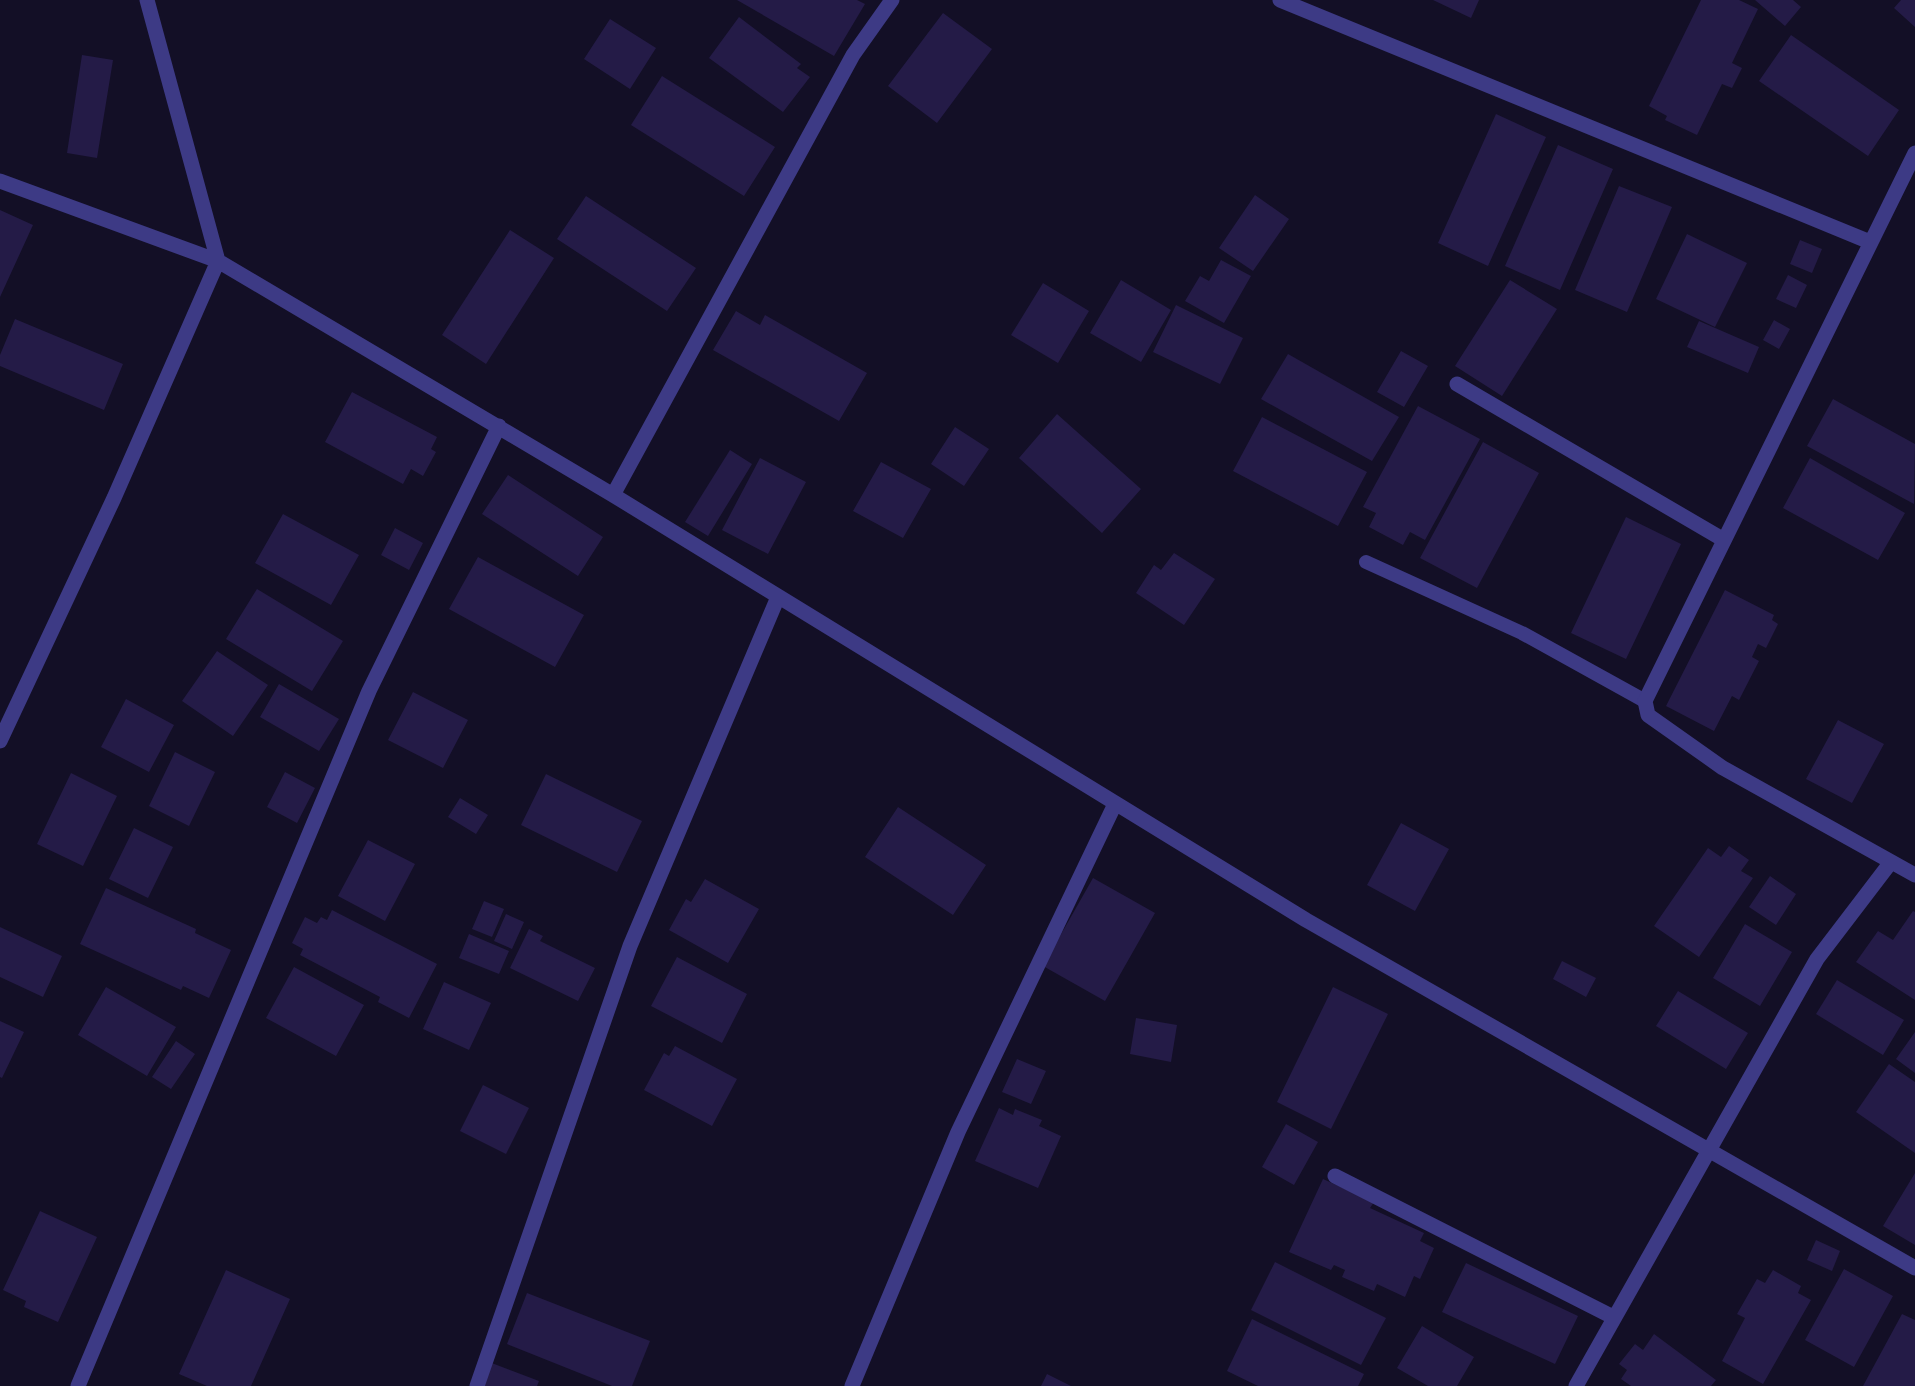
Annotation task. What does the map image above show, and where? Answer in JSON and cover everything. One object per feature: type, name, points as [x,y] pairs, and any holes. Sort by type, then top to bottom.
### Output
[{"type":"street","points":[[0,741],[114,498],[218,261],[147,0]]},
{"type":"street","points":[[613,495],[854,55],[892,0]]},
{"type":"street","points":[[1280,0],[1870,242]]},
{"type":"street","points":[[1915,153],[1645,701],[1648,715],[1723,768],[1915,875]]},
{"type":"street","points":[[0,181],[218,261],[613,495],[1306,920],[1915,1268]]},
{"type":"street","points":[[1457,384],[1724,540]]},
{"type":"street","points":[[78,1386],[369,691],[499,426]]},
{"type":"street","points":[[477,1386],[630,945],[778,597]]},
{"type":"street","points":[[852,1386],[958,1132],[1115,804]]},
{"type":"street","points":[[1576,1386],[1817,959],[1891,862]]},
{"type":"street","points":[[1335,1176],[1613,1317]]},
{"type":"lane","points":[[1366,562],[1522,633],[1645,701]]},
{"type":"building","points":[[737,0],[857,0],[865,4],[834,56]]},
{"type":"building","points":[[1433,0],[1479,0],[1471,18]]},
{"type":"building","points":[[1701,0],[1739,0],[1758,9],[1732,63],[1742,68],[1732,88],[1722,84],[1697,135],[1665,120],[1667,116],[1649,106]]},
{"type":"building","points":[[1755,0],[1793,0],[1801,7],[1785,26]]},
{"type":"building","points":[[1901,0],[1915,0],[1915,27],[1894,8]]},
{"type":"building","points":[[943,13],[992,49],[937,123],[888,86]]},
{"type":"building","points":[[739,17],[801,64],[797,68],[810,77],[783,112],[709,58]]},
{"type":"building","points":[[610,19],[656,48],[630,89],[584,59]]},
{"type":"building","points":[[1791,35],[1899,110],[1868,156],[1759,81]]},
{"type":"building","points":[[82,55],[113,60],[97,158],[67,153]]},
{"type":"building","points":[[662,76],[775,147],[744,196],[631,125]]},
{"type":"building","points":[[1496,114],[1546,137],[1488,266],[1438,243]]},
{"type":"building","points":[[1558,145],[1613,169],[1560,290],[1505,266]]},
{"type":"building","points":[[1619,186],[1672,207],[1627,312],[1575,290]]},
{"type":"building","points":[[1255,195],[1289,219],[1253,271],[1219,248]]},
{"type":"building","points":[[586,196],[696,268],[667,311],[557,239]]},
{"type":"building","points":[[0,210],[33,225],[0,297]]},
{"type":"building","points":[[510,230],[554,258],[486,364],[442,335]]},
{"type":"building","points":[[1687,234],[1747,263],[1715,327],[1656,299]]},
{"type":"building","points":[[1800,240],[1822,249],[1812,273],[1790,264]]},
{"type":"building","points":[[1221,260],[1251,276],[1224,323],[1185,301],[1200,276],[1209,281]]},
{"type":"building","points":[[1788,275],[1807,285],[1796,308],[1776,299]]},
{"type":"building","points":[[1121,280],[1171,310],[1141,362],[1090,333]]},
{"type":"building","points":[[1510,280],[1557,309],[1502,396],[1455,366]]},
{"type":"building","points":[[1043,283],[1089,311],[1058,363],[1011,335]]},
{"type":"building","points":[[1176,305],[1243,338],[1220,384],[1153,352]]},
{"type":"building","points":[[736,311],[760,325],[765,315],[867,373],[839,421],[713,350]]},
{"type":"building","points":[[15,319],[123,364],[104,410],[0,366],[0,355]]},
{"type":"building","points":[[1774,320],[1790,329],[1779,349],[1763,340]]},
{"type":"building","points":[[1699,321],[1759,347],[1748,373],[1687,347]]},
{"type":"building","points":[[1401,351],[1428,366],[1404,407],[1377,392]]},
{"type":"building","points":[[1288,354],[1399,417],[1372,461],[1261,399]]},
{"type":"building","points":[[352,392],[437,437],[431,449],[436,452],[423,476],[411,469],[403,484],[325,442]]},
{"type":"building","points":[[1833,399],[1915,444],[1914,504],[1807,446]]},
{"type":"building","points":[[1418,406],[1480,439],[1425,540],[1410,532],[1403,545],[1369,527],[1376,513],[1363,507]]},
{"type":"building","points":[[1057,414],[1141,489],[1102,533],[1019,458]]},
{"type":"building","points":[[1262,417],[1367,472],[1338,526],[1233,471]]},
{"type":"building","points":[[955,427],[989,449],[964,486],[931,464]]},
{"type":"building","points":[[1483,442],[1539,473],[1477,588],[1420,558]]},
{"type":"building","points":[[730,450],[752,464],[708,536],[685,522]]},
{"type":"building","points":[[760,458],[806,482],[768,554],[722,530]]},
{"type":"building","points":[[1810,458],[1905,513],[1878,560],[1783,508]]},
{"type":"building","points":[[881,462],[931,489],[903,538],[853,511]]},
{"type":"building","points":[[508,475],[603,537],[578,576],[482,514]]},
{"type":"building","points":[[283,514],[359,555],[331,605],[255,563]]},
{"type":"building","points":[[1626,517],[1681,544],[1626,659],[1571,633]]},
{"type":"building","points":[[395,528],[423,543],[409,570],[381,555]]},
{"type":"building","points":[[1174,553],[1215,579],[1184,625],[1136,593],[1154,565],[1161,570]]},
{"type":"building","points":[[478,557],[584,615],[555,667],[449,609]]},
{"type":"building","points":[[257,589],[343,641],[312,691],[226,639]]},
{"type":"building","points":[[1725,590],[1774,615],[1772,620],[1778,624],[1766,648],[1758,644],[1752,657],[1759,661],[1739,700],[1732,696],[1714,731],[1666,706]]},
{"type":"building","points":[[217,651],[268,685],[233,736],[182,701]]},
{"type":"building","points":[[279,684],[339,719],[319,751],[260,717]]},
{"type":"building","points":[[413,692],[468,720],[443,768],[388,740]]},
{"type":"building","points":[[126,699],[174,725],[149,772],[101,747]]},
{"type":"building","points":[[1838,720],[1884,744],[1852,803],[1806,779]]},
{"type":"building","points":[[175,752],[215,772],[189,826],[149,806]]},
{"type":"building","points":[[285,772],[315,788],[297,823],[267,807]]},
{"type":"building","points":[[71,773],[117,796],[83,866],[37,844]]},
{"type":"building","points":[[546,774],[642,821],[617,872],[521,825]]},
{"type":"building","points":[[460,798],[488,815],[476,834],[448,817]]},
{"type":"building","points":[[898,807],[986,865],[953,915],[865,857]]},
{"type":"building","points":[[1401,823],[1449,849],[1415,911],[1367,885]]},
{"type":"building","points":[[134,828],[173,847],[148,898],[109,879]]},
{"type":"building","points":[[368,840],[415,864],[385,921],[338,896]]},
{"type":"building","points":[[1729,846],[1749,860],[1741,871],[1753,878],[1699,957],[1654,926],[1708,848],[1721,857]]},
{"type":"building","points":[[1770,876],[1796,894],[1776,925],[1749,907]]},
{"type":"building","points":[[1093,878],[1155,913],[1105,1001],[1043,966]]},
{"type":"building","points":[[705,879],[759,909],[728,963],[669,930],[686,899],[691,902]]},
{"type":"building","points":[[106,888],[196,929],[195,933],[231,950],[209,998],[183,986],[181,990],[80,944]]},
{"type":"building","points":[[484,901],[504,909],[492,937],[472,929]]},
{"type":"building","points":[[332,910],[437,964],[409,1018],[378,1002],[380,997],[300,955],[303,949],[292,943],[305,917],[317,923],[321,917],[327,920]]},
{"type":"building","points":[[1913,911],[1915,912],[1915,1000],[1856,962],[1878,931],[1893,940]]},
{"type":"building","points":[[506,914],[524,922],[512,949],[494,941]]},
{"type":"building","points":[[1745,924],[1792,952],[1760,1006],[1713,978]]},
{"type":"building","points":[[0,927],[62,956],[43,997],[0,977]]},
{"type":"building","points":[[529,929],[543,936],[540,941],[595,968],[578,1001],[510,968]]},
{"type":"building","points":[[469,934],[509,951],[499,974],[459,958]]},
{"type":"building","points":[[677,957],[747,994],[722,1043],[651,1006]]},
{"type":"building","points":[[1562,961],[1596,978],[1586,997],[1553,979]]},
{"type":"building","points":[[294,967],[364,1005],[336,1056],[266,1018]]},
{"type":"building","points":[[1837,980],[1904,1020],[1883,1055],[1816,1014]]},
{"type":"building","points":[[444,982],[491,1003],[469,1050],[423,1029]]},
{"type":"building","points":[[106,987],[176,1027],[147,1076],[78,1035]]},
{"type":"building","points":[[1333,987],[1388,1014],[1331,1129],[1277,1102]]},
{"type":"building","points":[[1678,991],[1748,1033],[1726,1069],[1656,1026]]},
{"type":"building","points":[[1136,1018],[1177,1025],[1171,1062],[1130,1054]]},
{"type":"building","points":[[0,1021],[24,1032],[2,1078],[0,1077]]},
{"type":"building","points":[[1915,1032],[1915,1073],[1896,1059]]},
{"type":"building","points":[[176,1041],[195,1054],[171,1089],[152,1077]]},
{"type":"building","points":[[675,1046],[737,1079],[712,1126],[644,1090],[664,1053],[669,1056]]},
{"type":"building","points":[[1017,1059],[1046,1071],[1031,1104],[1002,1092]]},
{"type":"building","points":[[1889,1064],[1915,1082],[1915,1153],[1856,1112]]},
{"type":"building","points":[[483,1085],[529,1108],[506,1154],[460,1131]]},
{"type":"building","points":[[999,1108],[1013,1115],[1015,1109],[1042,1120],[1039,1126],[1061,1136],[1038,1188],[975,1161]]},
{"type":"building","points":[[1286,1124],[1318,1142],[1294,1185],[1262,1167]]},
{"type":"building","points":[[1915,1173],[1915,1245],[1883,1226]]},
{"type":"building","points":[[1323,1179],[1374,1202],[1370,1208],[1424,1233],[1420,1241],[1434,1248],[1420,1279],[1414,1276],[1405,1297],[1377,1284],[1374,1291],[1342,1277],[1345,1270],[1334,1265],[1331,1270],[1289,1252]]},
{"type":"building","points":[[40,1211],[97,1237],[58,1322],[24,1307],[26,1301],[3,1290]]},
{"type":"building","points":[[1816,1240],[1840,1251],[1832,1271],[1807,1260]]},
{"type":"building","points":[[1275,1262],[1386,1318],[1361,1365],[1251,1310]]},
{"type":"building","points":[[1466,1263],[1578,1316],[1555,1364],[1442,1312]]},
{"type":"building","points":[[1844,1269],[1893,1296],[1854,1367],[1805,1340]]},
{"type":"building","points":[[226,1270],[290,1299],[251,1386],[207,1386],[179,1374]]},
{"type":"building","points":[[1773,1270],[1801,1286],[1798,1293],[1811,1300],[1763,1384],[1722,1361],[1745,1318],[1737,1314],[1757,1279],[1765,1283]]},
{"type":"building","points":[[527,1293],[650,1341],[632,1386],[612,1386],[507,1344]]},
{"type":"building","points":[[1902,1314],[1915,1320],[1915,1386],[1863,1386]]},
{"type":"building","points":[[1252,1319],[1364,1374],[1358,1386],[1258,1386],[1227,1371]]},
{"type":"building","points":[[1422,1326],[1474,1357],[1457,1386],[1428,1386],[1397,1368]]},
{"type":"building","points":[[1654,1334],[1716,1380],[1711,1386],[1631,1386],[1621,1379],[1627,1370],[1619,1364],[1635,1344],[1643,1350]]},
{"type":"building","points":[[489,1362],[539,1381],[537,1386],[479,1386]]},
{"type":"building","points":[[1047,1374],[1071,1386],[1041,1386]]}]
